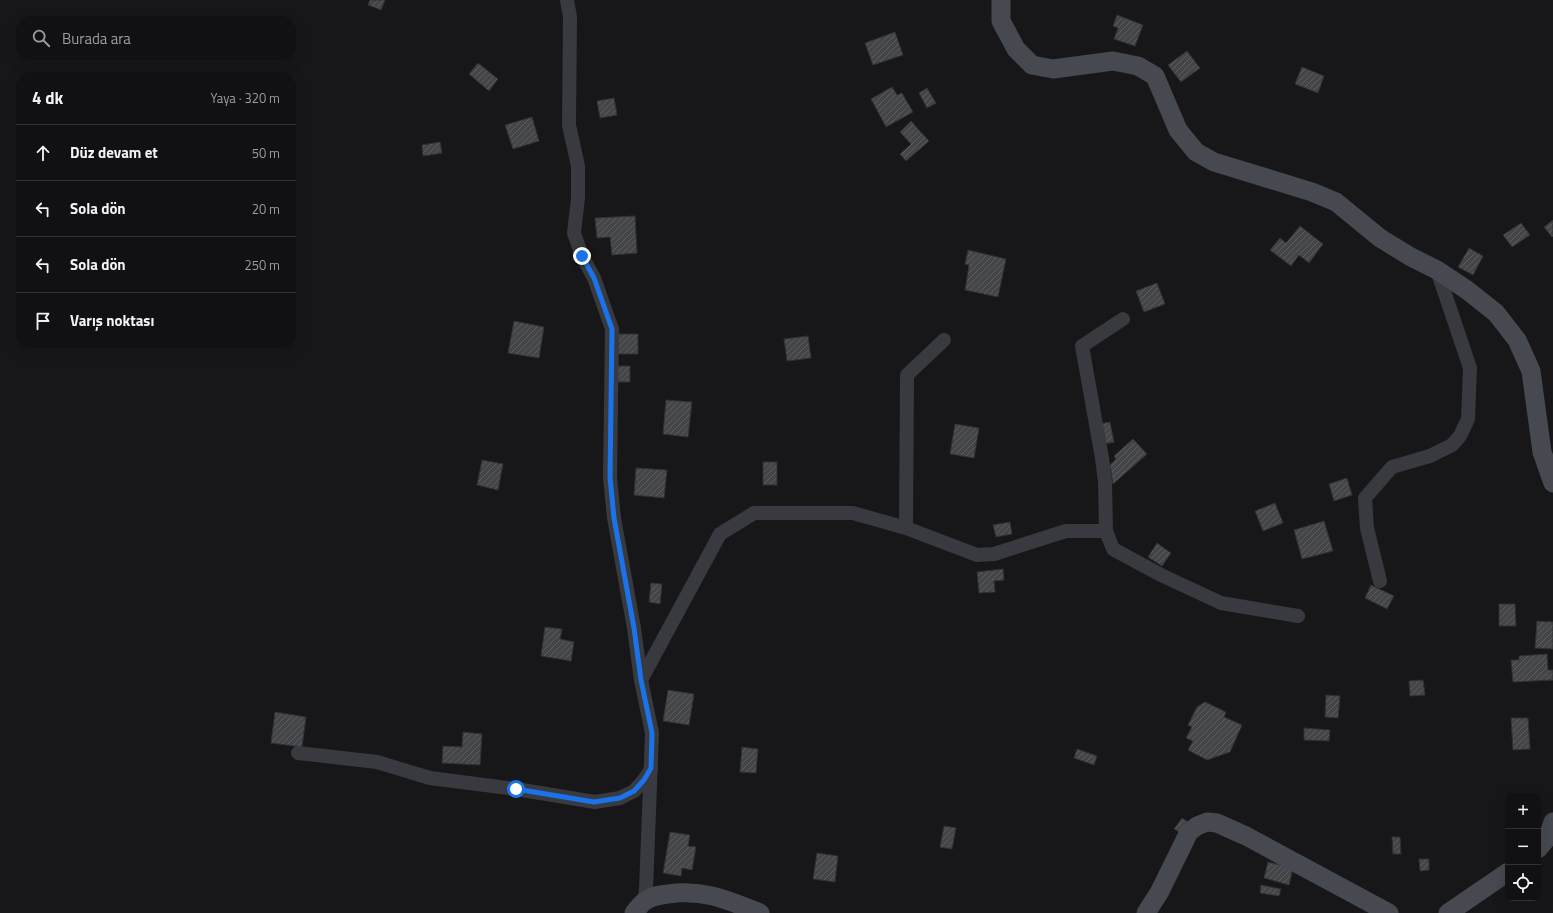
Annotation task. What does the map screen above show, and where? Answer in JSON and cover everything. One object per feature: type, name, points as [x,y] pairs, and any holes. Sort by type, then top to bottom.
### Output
[{"type":"street","points":[[567,0],[570,17],[569,125],[578,166],[578,198],[574,233],[582,256],[594,278],[612,329],[610,477],[614,518],[634,628],[641,680],[652,733],[646,888],[639,908]]},
{"type":"street","points":[[1001,0],[1001,20],[1016,49],[1032,65],[1053,69],[1113,61],[1138,66],[1155,76],[1178,130],[1196,152],[1214,162],[1312,192],[1336,202],[1380,238],[1411,257],[1437,270],[1467,290],[1496,313],[1517,340],[1531,371],[1542,452],[1553,483]]},
{"type":"street","points":[[1380,581],[1366,528],[1365,498],[1392,467],[1430,456],[1452,445],[1460,436],[1468,419],[1470,368],[1437,270]]},
{"type":"street","points":[[1123,319],[1082,346],[1102,458],[1105,482],[1106,531],[1113,549],[1161,575],[1221,603],[1298,616]]},
{"type":"street","points":[[906,528],[907,375],[944,340]]},
{"type":"street","points":[[641,680],[720,534],[754,512],[853,513],[906,528],[977,555],[994,554],[1066,531],[1106,531]]},
{"type":"street","points":[[298,753],[377,762],[430,778],[516,789],[594,802],[620,798],[634,791],[644,780],[651,768]]},
{"type":"street","points":[[1146,913],[1159,893],[1189,832],[1197,826],[1207,822],[1217,824],[1246,836],[1389,913]]},
{"type":"street","points":[[1541,845],[1548,837],[1553,822]]},
{"type":"street","points":[[1448,913],[1505,874]]},
{"type":"street","points":[[639,908],[655,896],[683,892],[716,896],[760,913]]},
{"type":"building","points":[[370,0],[385,0],[381,10],[368,5]]},
{"type":"building","points":[[1117,15],[1143,25],[1135,46],[1114,39],[1118,28],[1113,26]]},
{"type":"building","points":[[895,32],[903,55],[873,65],[865,43]]},
{"type":"building","points":[[1187,51],[1200,68],[1181,82],[1168,65]]},
{"type":"building","points":[[478,63],[498,79],[489,91],[469,74]]},
{"type":"building","points":[[1302,67],[1324,76],[1318,93],[1295,84]]},
{"type":"building","points":[[892,87],[897,95],[902,93],[913,112],[886,127],[871,99]]},
{"type":"building","points":[[927,88],[936,103],[927,108],[919,93]]},
{"type":"building","points":[[614,98],[617,115],[600,118],[597,101]]},
{"type":"building","points":[[532,117],[539,141],[513,149],[505,125]]},
{"type":"building","points":[[911,121],[929,141],[906,161],[900,154],[911,144],[900,132]]},
{"type":"building","points":[[440,142],[442,153],[423,156],[422,145]]},
{"type":"building","points":[[635,216],[637,253],[612,255],[610,237],[597,238],[595,218]]},
{"type":"building","points":[[1553,220],[1553,236],[1552,237],[1544,227]]},
{"type":"building","points":[[1521,223],[1530,235],[1512,247],[1503,235]]},
{"type":"building","points":[[1300,226],[1323,244],[1309,263],[1299,255],[1291,266],[1270,250],[1280,238],[1286,243]]},
{"type":"building","points":[[1469,248],[1483,256],[1473,275],[1458,267]]},
{"type":"building","points":[[968,250],[1006,259],[998,297],[965,290],[969,265],[965,264]]},
{"type":"building","points":[[1157,283],[1165,304],[1144,312],[1136,291]]},
{"type":"building","points":[[514,321],[544,327],[539,358],[508,353]]},
{"type":"building","points":[[617,334],[638,334],[638,354],[617,354]]},
{"type":"building","points":[[808,336],[811,358],[787,361],[784,339]]},
{"type":"building","points":[[616,366],[630,366],[630,382],[616,382]]},
{"type":"building","points":[[666,400],[692,402],[688,437],[663,434]]},
{"type":"building","points":[[1110,422],[1114,442],[1103,444],[1099,424]]},
{"type":"building","points":[[955,424],[979,428],[974,458],[950,454]]},
{"type":"building","points":[[1133,439],[1147,454],[1113,484],[1110,465],[1116,459],[1114,456]]},
{"type":"building","points":[[482,460],[503,464],[498,490],[477,485]]},
{"type":"building","points":[[763,462],[777,462],[777,485],[763,485]]},
{"type":"building","points":[[636,468],[667,470],[664,498],[634,495]]},
{"type":"building","points":[[1347,478],[1352,495],[1334,501],[1329,484]]},
{"type":"building","points":[[1275,503],[1283,523],[1263,531],[1255,511]]},
{"type":"building","points":[[1324,521],[1333,551],[1302,559],[1294,530]]},
{"type":"building","points":[[1010,522],[1012,534],[996,537],[993,525]]},
{"type":"building","points":[[1157,543],[1171,553],[1162,566],[1148,557]]},
{"type":"building","points":[[1003,569],[1004,580],[994,581],[995,592],[979,593],[977,572]]},
{"type":"building","points":[[651,583],[662,584],[660,604],[649,602]]},
{"type":"building","points":[[1371,585],[1394,596],[1387,609],[1365,598]]},
{"type":"building","points":[[1499,604],[1515,604],[1516,626],[1499,626]]},
{"type":"building","points":[[1537,621],[1553,622],[1553,649],[1535,648]]},
{"type":"building","points":[[545,627],[562,629],[560,639],[574,642],[571,661],[541,656]]},
{"type":"building","points":[[1547,654],[1548,670],[1553,670],[1553,680],[1513,682],[1511,660],[1519,660],[1519,656]]},
{"type":"building","points":[[1423,680],[1425,695],[1410,696],[1409,681]]},
{"type":"building","points":[[668,690],[694,694],[689,725],[663,721]]},
{"type":"building","points":[[1326,695],[1340,696],[1338,718],[1325,717]]},
{"type":"building","points":[[1205,702],[1226,712],[1224,717],[1242,725],[1230,752],[1207,760],[1188,750],[1193,741],[1186,738],[1192,727],[1188,725],[1197,707]]},
{"type":"building","points":[[275,712],[306,717],[302,747],[271,743]]},
{"type":"building","points":[[1511,718],[1528,718],[1530,749],[1513,750]]},
{"type":"building","points":[[1304,728],[1330,730],[1329,741],[1304,740]]},
{"type":"building","points":[[463,732],[482,734],[480,765],[442,763],[443,746],[462,747]]},
{"type":"building","points":[[742,747],[758,749],[756,773],[740,772]]},
{"type":"building","points":[[1077,749],[1097,756],[1094,765],[1074,758]]},
{"type":"building","points":[[1182,818],[1188,822],[1181,833],[1174,829]]},
{"type":"building","points":[[944,826],[956,828],[952,849],[940,847]]},
{"type":"building","points":[[670,832],[690,835],[688,846],[696,847],[692,870],[682,868],[681,876],[663,873]]},
{"type":"building","points":[[1392,837],[1400,837],[1401,854],[1393,854]]},
{"type":"building","points":[[817,853],[838,856],[835,882],[813,879]]},
{"type":"building","points":[[1419,859],[1429,859],[1429,870],[1420,871]]},
{"type":"building","points":[[1268,862],[1293,868],[1289,885],[1264,878]]},
{"type":"building","points":[[1261,885],[1281,889],[1279,896],[1260,893]]},
{"type":"route","points":[[516,789],[594,802],[620,798],[634,791],[644,780],[651,768],[652,733],[641,680],[634,628],[614,518],[610,477],[612,329],[594,278],[582,256]]}]
